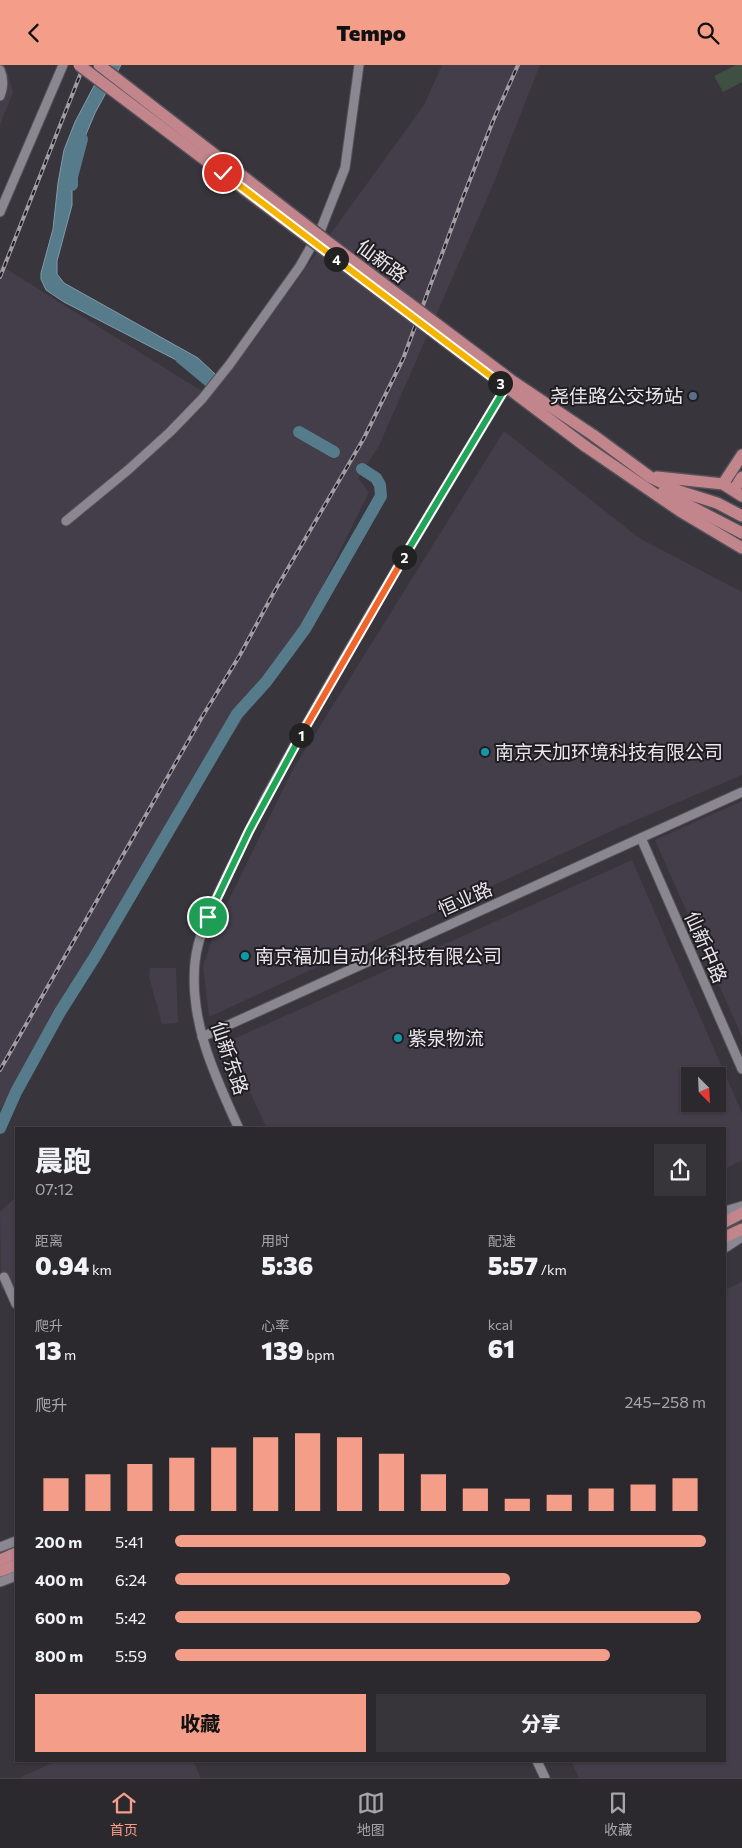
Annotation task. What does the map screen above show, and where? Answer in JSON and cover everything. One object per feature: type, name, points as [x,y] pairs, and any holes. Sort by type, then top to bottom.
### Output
[{"type":"main road","name":"仙新路","points":[[79,65],[610,465],[680,511],[742,548]]},
{"type":"main road","name":"仙新路","points":[[99,65],[512,381],[593,435],[650,477],[679,491],[717,503],[742,516]]},
{"type":"main road","points":[[733,490],[742,455]]},
{"type":"main road","name":"仙新路","points":[[610,465],[742,533]]},
{"type":"main road","points":[[650,477],[733,490]]},
{"type":"main road","points":[[733,490],[742,477]]},
{"type":"main road","points":[[726,1221],[742,1213]]},
{"type":"main road","points":[[726,1237],[742,1229]]},
{"type":"main road","points":[[0,1560],[15,1553]]},
{"type":"main road","points":[[0,1571],[15,1565]]},
{"type":"street","points":[[0,213],[63,65]]},
{"type":"street","points":[[66,521],[128,470],[202,399],[230,364],[300,266],[321,229],[345,168],[359,65]]},
{"type":"street","points":[[0,70],[3,77],[3,88],[0,96]]},
{"type":"street","name":"仙新东路","points":[[238,1127],[215,1076],[202,1037],[194,989],[196,960],[208,917],[249,831],[294,747],[399,564],[506,387]]},
{"type":"street","name":"恒业路","points":[[202,1037],[742,792]]},
{"type":"street","name":"仙新中路","points":[[641,838],[742,1069]]},
{"type":"street","points":[[726,1211],[742,1206]]},
{"type":"street","points":[[726,1246],[742,1237]]},
{"type":"street","points":[[4,1277],[15,1302]]},
{"type":"street","points":[[0,1547],[15,1541]]},
{"type":"street","points":[[0,1583],[15,1576]]},
{"type":"street","points":[[537,1762],[545,1778]]},
{"type":"shaded area","points":[[0,65],[5,65],[13,92],[0,125]]},
{"type":"shaded area","points":[[442,65],[540,65],[492,187],[379,446],[358,478],[369,492],[294,644],[170,826],[0,1110],[0,265],[208,395],[228,375],[424,105]]},
{"type":"shaded area","points":[[504,431],[639,538],[742,592],[742,775],[620,827],[209,1017],[203,967],[216,926],[292,771]]},
{"type":"shaded area","points":[[742,801],[742,1037],[655,840]]},
{"type":"shaded area","name":"紫泉物流","points":[[632,860],[722,1067],[681,1067],[681,1113],[726,1113],[726,1076],[742,1113],[742,1160],[726,1168],[726,1127],[266,1127],[227,1042]]},
{"type":"shaded area","points":[[150,968],[176,968],[178,1023],[162,1024],[149,977]]},
{"type":"shaded area","points":[[15,1198],[15,1283],[1,1289],[0,1212]]},
{"type":"shaded area","points":[[742,1282],[742,1778],[579,1778],[571,1762],[726,1762],[726,1290]]},
{"type":"shaded area","points":[[54,1762],[193,1762],[201,1778],[19,1778]]},
{"type":"green space","points":[[736,65],[742,65],[742,82],[723,92],[714,76]]},
{"type":"water","points":[[105,65],[121,65],[95,113],[76,158],[72,184],[72,205],[57,261],[57,274],[64,283],[198,358],[215,374],[215,380],[64,302],[46,290],[41,279],[53,229],[64,150],[75,122]]},
{"type":"waterway","points":[[72,185],[72,177],[82,139]]},
{"type":"waterway","points":[[181,358],[210,382]]},
{"type":"waterway","points":[[299,432],[334,452]]},
{"type":"waterway","points":[[0,1128],[16,1092],[60,1012],[96,955],[237,714],[266,682],[305,629],[381,496],[380,485],[376,478],[362,469]]},
{"type":"railway","points":[[0,277],[84,65]]},
{"type":"railway","points":[[0,1070],[364,438],[403,359],[462,200],[493,121],[518,65]]},
{"type":"place","name":"尧佳路公交场站","points":[[693,396]]},
{"type":"place","name":"南京天加环境科技有限公司","points":[[485,752]]},
{"type":"place","name":"南京福加自动化科技有限公司","points":[[245,956]]},
{"type":"place","name":"紫泉物流","points":[[398,1038]]},
{"type":"route","points":[[208,917],[249,831],[294,747],[399,564],[506,387],[223,173]]}]
